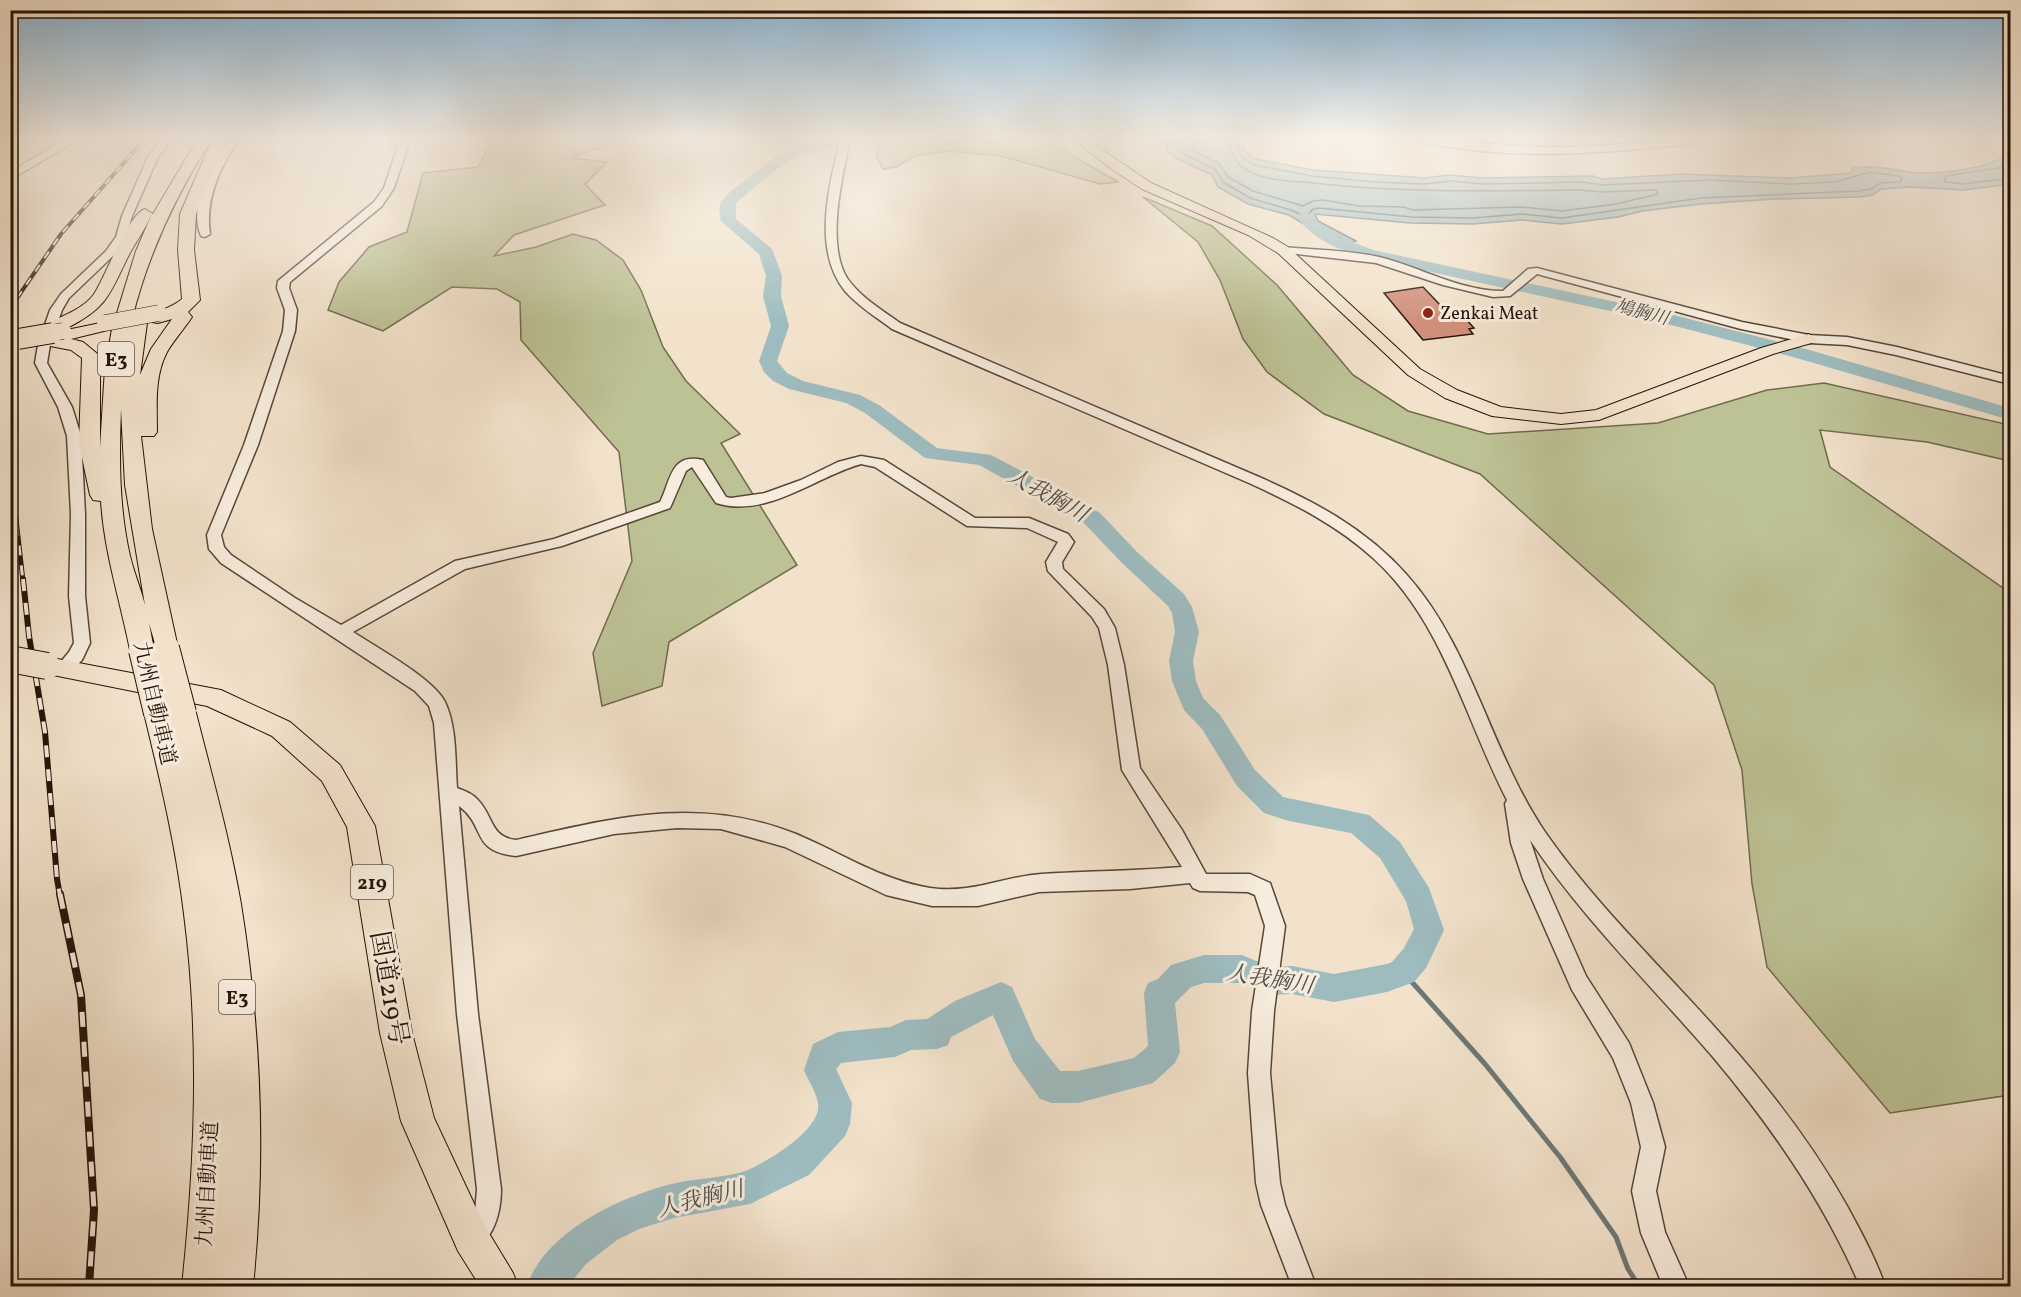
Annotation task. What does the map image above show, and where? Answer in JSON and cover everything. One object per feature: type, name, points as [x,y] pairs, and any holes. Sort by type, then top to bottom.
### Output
[{"type":"highway","points":[[60,333],[102,296],[123,252],[156,201]]},
{"type":"highway","name":"九州自動車道","points":[[168,201],[146,245],[130,286],[120,332],[112,380],[110,495],[119,558],[131,594],[142,650],[170,713],[212,832],[233,953],[239,1016],[242,1147],[235,1287]]},
{"type":"highway","name":"九州自動車道","points":[[179,201],[160,243],[136,329],[131,378],[136,490],[166,648],[170,713],[205,963],[210,1156],[200,1287]]},
{"type":"highway","points":[[15,342],[165,314],[191,300],[186,250],[188,214],[193,201]]},
{"type":"highway","points":[[136,490],[147,436],[149,376],[162,346],[183,317],[165,314]]},
{"type":"highway","points":[[60,333],[91,356],[89,444],[100,498],[119,558]]},
{"type":"highway","name":"国道219号","points":[[13,660],[212,697],[281,729],[332,773],[361,826],[385,957],[396,1033],[418,1121],[471,1238],[500,1287]]},
{"type":"main road","points":[[1178,201],[1252,231],[1283,249],[1414,372],[1451,394],[1498,412],[1561,419],[1599,415],[1767,351],[1809,339]]},
{"type":"street","points":[[55,667],[76,656],[82,643],[77,596],[78,514],[74,436],[65,407],[41,363],[44,345],[56,310],[65,296],[110,253],[121,237],[134,201]]},
{"type":"street","points":[[205,234],[202,222],[206,201]]},
{"type":"street","points":[[380,201],[284,281],[283,288],[291,310],[289,331],[251,445],[214,535],[217,549],[226,559],[421,686],[437,703],[443,723],[469,1038],[489,1189],[489,1209],[483,1224],[471,1238]]},
{"type":"street","points":[[835,201],[832,258],[841,279],[862,302],[896,326],[1232,471],[1338,523],[1380,556],[1418,596],[1440,632],[1512,791],[1538,837],[1597,915],[1746,1079],[1789,1136],[1830,1199],[1873,1287]]},
{"type":"street","points":[[1283,249],[1377,260],[1466,288],[1493,294],[1506,294],[1532,271],[1543,272],[1741,326],[1809,339],[1847,341],[1887,349],[2010,380]]},
{"type":"street","points":[[341,632],[480,557],[539,548],[611,527],[665,505],[669,500],[680,467],[688,462],[698,463],[721,500],[731,503],[768,496],[806,483],[843,465],[871,460],[972,523],[1029,523],[1060,536],[1066,542],[1053,562],[1056,571],[1098,613],[1107,628],[1116,665],[1131,770],[1175,836],[1195,874],[1203,884],[1250,884],[1263,889],[1275,926],[1263,1011],[1259,1073],[1268,1183],[1273,1205],[1304,1287]]},
{"type":"street","points":[[1512,791],[1521,843],[1533,879],[1579,983],[1621,1051],[1642,1103],[1653,1147],[1644,1191],[1653,1233],[1671,1284]]},
{"type":"street","points":[[448,792],[474,807],[488,838],[504,848],[516,848],[614,826],[677,820],[721,821],[789,840],[893,889],[932,897],[978,897],[1038,884],[1130,880],[1195,874]]},
{"type":"green space","points":[[416,201],[601,201],[605,205],[514,235],[494,256],[536,247],[573,234],[596,240],[623,260],[641,290],[663,347],[686,381],[740,434],[721,443],[797,565],[669,642],[662,686],[602,706],[593,653],[632,561],[619,452],[521,340],[520,302],[497,289],[452,287],[383,331],[328,310],[339,282],[369,247],[407,232]]},
{"type":"green space","points":[[1147,201],[1212,226],[1277,285],[1353,375],[1408,411],[1488,434],[1658,423],[1767,390],[1824,383],[2010,425],[2010,461],[1927,442],[1820,430],[1830,467],[2010,593],[2010,1095],[1890,1113],[1767,967],[1752,884],[1742,770],[1714,685],[1480,474],[1324,414],[1267,372],[1243,339],[1220,280],[1198,242]]},
{"type":"water","points":[[1242,201],[1752,201],[1642,211],[1618,217],[1562,224],[1522,220],[1473,224],[1410,223],[1315,214],[1318,221],[1356,241],[1340,247],[1341,238],[1333,235],[1327,238],[1289,215]]},
{"type":"building","name":"Zenkai Meat","points":[[1423,287],[1443,308],[1454,310],[1460,317],[1463,316],[1474,328],[1469,329],[1473,334],[1423,340],[1384,293]]},
{"type":"waterway","name":"人我胸川","points":[[545,1286],[573,1251],[604,1227],[635,1213],[674,1201],[750,1187],[797,1163],[833,1124],[835,1103],[820,1070],[824,1055],[838,1048],[895,1042],[906,1035],[937,1034],[939,1027],[955,1020],[966,1011],[1001,997],[1024,1050],[1052,1087],[1078,1087],[1142,1072],[1164,1052],[1159,993],[1166,992],[1182,975],[1204,969],[1242,969],[1270,981],[1292,980],[1334,988],[1387,978],[1403,972],[1415,958],[1429,930],[1419,897],[1390,850],[1359,823],[1274,805],[1246,778],[1211,722],[1193,703],[1184,681],[1181,661],[1187,632],[1184,613],[1176,600],[1129,557],[1092,518],[984,459],[932,454],[872,409],[853,399],[796,385],[780,377],[771,368],[768,361],[780,326],[772,296],[774,276],[766,252],[729,221],[727,210],[730,201]]},
{"type":"waterway","name":"鳩胸川","points":[[1304,216],[1314,228],[1329,239],[1367,254],[1587,299],[1658,316],[1799,353],[2010,414]]},
{"type":"waterway","points":[[1403,972],[1485,1064],[1560,1157],[1616,1237],[1628,1269],[1639,1286]]},
{"type":"railway","points":[[10,312],[13,304],[61,234],[91,201]]},
{"type":"railway","points":[[10,466],[23,581]]},
{"type":"railway","points":[[23,579],[29,636],[45,732],[60,896]]},
{"type":"railway","points":[[60,894],[81,995],[94,1210],[89,1286]]},
{"type":"place","name":"Zenkai Meat","points":[[1428,313]]}]
